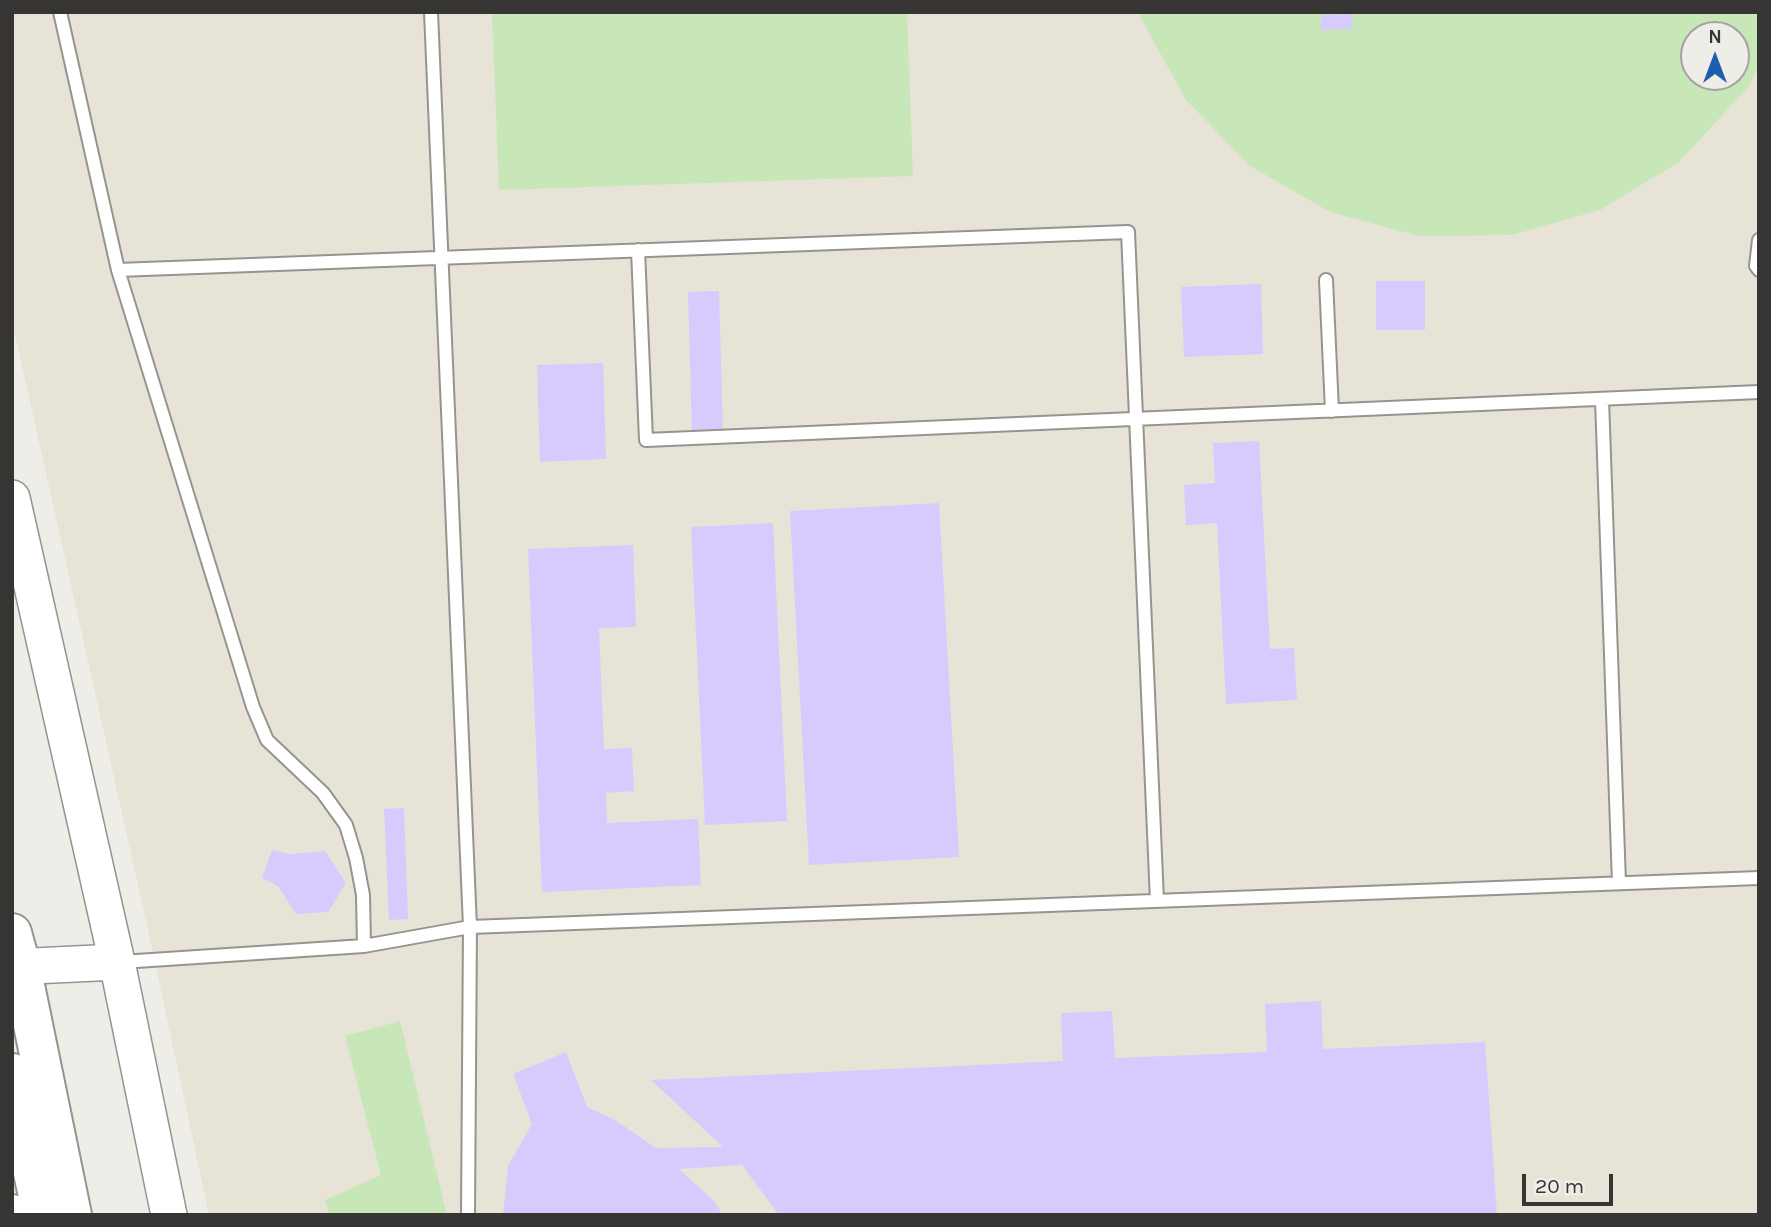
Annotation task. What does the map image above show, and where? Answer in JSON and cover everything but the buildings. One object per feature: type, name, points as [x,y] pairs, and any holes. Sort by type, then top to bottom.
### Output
[{"type":"main road","points":[[15,956],[72,1215]]},
{"type":"main road","points":[[12,1073],[42,1215]]},
{"type":"street","points":[[12,498],[117,962],[169,1215]]},
{"type":"street","points":[[15,956],[117,962]]},
{"type":"lane","points":[[60,12],[118,270],[253,707],[267,740],[323,793],[346,825],[363,895],[364,946]]},
{"type":"lane","points":[[431,12],[470,927],[468,1215]]},
{"type":"lane","points":[[118,270],[1128,232],[1157,901]]},
{"type":"lane","points":[[1759,240],[1756,266],[1759,270]]},
{"type":"lane","points":[[638,250],[646,440],[1759,392]]},
{"type":"lane","points":[[1326,280],[1332,411]]},
{"type":"lane","points":[[1602,399],[1619,883]]},
{"type":"lane","points":[[117,962],[364,946],[470,927],[1759,878]]},
{"type":"shaded area","points":[[12,12],[1759,12],[1759,1215],[209,1215],[12,321]]},
{"type":"green space","points":[[492,12],[907,12],[913,176],[499,190]]},
{"type":"green space","points":[[1140,12],[1759,12],[1759,65],[1750,84],[1750,21],[1680,21],[1680,91],[1744,91],[1679,162],[1600,210],[1512,235],[1419,236],[1330,212],[1250,166],[1186,100]]},
{"type":"green space","points":[[400,1021],[447,1215],[329,1215],[325,1200],[381,1175],[345,1036]]}]
